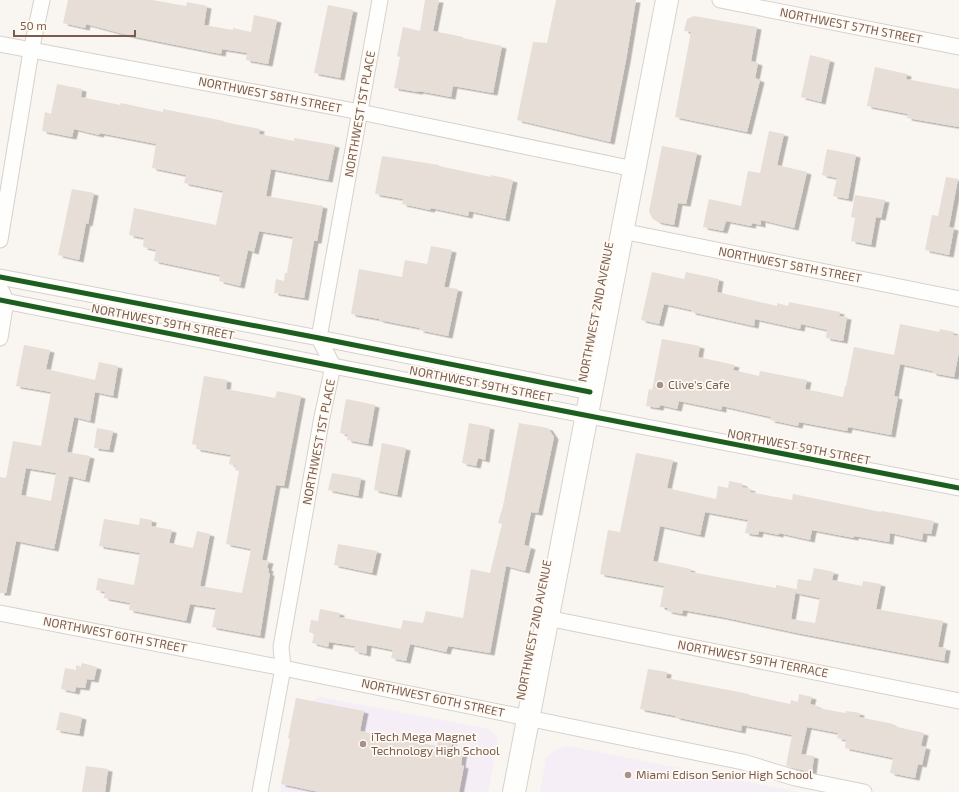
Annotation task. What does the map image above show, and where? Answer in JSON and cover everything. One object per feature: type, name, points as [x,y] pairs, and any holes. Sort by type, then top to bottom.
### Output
[{"type":"street","points":[[0,240],[31,51],[42,0]]},
{"type":"street","name":"NORTHWEST 1ST PLACE","points":[[260,792],[283,668],[281,647],[322,417],[333,366],[320,338],[380,0]]},
{"type":"street","name":"NORTHWEST 2ND AVENUE","points":[[514,792],[590,392],[667,0]]},
{"type":"street","name":"NORTHWEST 57TH STREET","points":[[720,0],[959,47]]},
{"type":"street","name":"NORTHWEST 58TH STREET","points":[[0,44],[360,112],[634,169]]},
{"type":"street","name":"NORTHWEST 58TH STREET","points":[[622,232],[959,299]]},
{"type":"street","name":"NORTHWEST 59TH STREET","points":[[0,277],[320,338],[590,392]]},
{"type":"street","points":[[0,338],[2,296]]},
{"type":"street","name":"NORTHWEST 59TH STREET","points":[[2,296],[333,366],[959,488]]},
{"type":"street","name":"NORTHWEST 60TH STREET","points":[[0,613],[283,668],[743,762],[795,778],[864,792]]},
{"type":"street","name":"NORTHWEST 59TH TERRACE","points":[[547,618],[959,701]]},
{"type":"shaded area","name":"iTech Mega Magnet Technology High School","points":[[320,697],[490,729],[498,739],[488,792],[280,792],[296,709]]},
{"type":"shaded area","name":"Miami Edison Senior High School","points":[[568,746],[799,792],[540,792],[546,758],[556,749]]},
{"type":"building","points":[[68,0],[152,0],[186,6],[187,2],[207,6],[204,25],[233,30],[233,28],[251,32],[254,15],[277,20],[268,64],[246,60],[247,53],[222,49],[221,54],[131,36],[86,24],[85,28],[63,23]]},
{"type":"building","points":[[425,0],[439,0],[433,31],[502,46],[493,93],[453,86],[451,97],[394,88],[400,57],[397,56],[403,27],[420,31]]},
{"type":"building","points":[[556,0],[636,0],[610,142],[517,120],[533,42],[547,43]]},
{"type":"building","points":[[328,5],[353,10],[340,78],[314,73]]},
{"type":"building","points":[[694,16],[757,27],[751,61],[758,63],[755,78],[760,80],[747,132],[675,117],[691,32],[684,31],[687,19]]},
{"type":"building","points":[[810,55],[830,60],[821,102],[801,97]]},
{"type":"building","points":[[875,67],[907,74],[906,79],[959,89],[959,127],[907,118],[908,114],[867,106]]},
{"type":"building","points":[[57,84],[82,89],[81,97],[120,105],[121,103],[163,112],[163,109],[224,121],[260,129],[259,134],[294,141],[294,138],[335,145],[328,180],[271,169],[266,196],[323,206],[317,241],[314,241],[304,298],[274,293],[276,279],[284,281],[285,273],[287,273],[293,237],[259,231],[254,252],[248,250],[240,286],[219,281],[220,275],[154,261],[156,250],[143,247],[144,238],[129,235],[134,208],[216,225],[223,191],[184,183],[186,175],[152,168],[156,144],[100,133],[99,135],[74,129],[72,137],[42,131],[45,112],[51,114]]},
{"type":"building","points":[[769,131],[784,134],[777,165],[807,172],[794,228],[761,220],[761,225],[752,223],[751,226],[726,221],[723,231],[703,227],[709,199],[741,206],[748,171],[760,173]]},
{"type":"building","points":[[662,146],[697,153],[686,204],[678,203],[674,225],[658,222],[653,219],[649,211]]},
{"type":"building","points":[[827,149],[856,155],[848,199],[833,196],[837,178],[822,175]]},
{"type":"building","points":[[382,156],[439,165],[491,177],[491,175],[513,180],[505,219],[469,211],[468,216],[431,208],[430,210],[402,204],[403,199],[375,194]]},
{"type":"building","points":[[946,177],[958,179],[949,227],[954,228],[949,255],[925,250],[932,215],[938,216]]},
{"type":"building","points":[[72,189],[94,193],[88,224],[86,223],[79,260],[58,255]]},
{"type":"building","points":[[855,195],[885,200],[881,218],[876,217],[871,245],[851,241],[855,218],[851,217]]},
{"type":"building","points":[[431,246],[452,250],[444,287],[458,289],[448,336],[419,330],[420,328],[351,314],[359,269],[402,277],[405,260],[427,264]]},
{"type":"building","points":[[652,272],[684,279],[686,272],[719,279],[717,292],[777,306],[777,303],[788,306],[789,302],[840,312],[839,316],[847,317],[843,341],[826,338],[827,330],[801,324],[800,329],[755,319],[754,326],[691,312],[691,310],[664,304],[659,324],[641,320]]},
{"type":"building","points":[[900,324],[939,332],[940,329],[954,332],[953,335],[959,336],[959,352],[954,377],[932,373],[932,371],[900,364],[894,396],[898,397],[891,435],[848,427],[847,431],[799,422],[798,426],[770,420],[771,417],[722,406],[722,410],[679,401],[677,409],[660,405],[659,408],[646,406],[649,389],[652,390],[662,339],[700,346],[698,357],[735,365],[733,370],[759,376],[760,371],[807,380],[805,389],[843,397],[854,347],[894,355]]},
{"type":"building","points":[[24,345],[50,350],[46,369],[95,380],[99,362],[118,366],[113,396],[95,392],[90,421],[74,417],[67,452],[90,456],[85,480],[69,476],[54,549],[16,541],[6,593],[0,593],[0,477],[6,478],[13,441],[41,446],[51,392],[16,386]],"holes":[[[26,468],[56,473],[51,501],[21,495]]]},
{"type":"building","points":[[204,376],[227,380],[226,389],[275,398],[277,391],[301,396],[284,486],[276,485],[262,560],[269,561],[267,568],[269,569],[268,573],[270,573],[260,636],[212,627],[216,608],[190,604],[186,621],[129,610],[130,603],[104,598],[105,592],[96,590],[98,578],[134,585],[140,553],[99,546],[104,519],[139,525],[140,518],[152,520],[151,526],[172,530],[169,543],[193,548],[197,531],[210,534],[200,586],[242,593],[251,549],[226,544],[239,471],[235,470],[236,466],[229,464],[231,455],[196,449],[197,445],[192,444]]},
{"type":"building","points":[[346,399],[375,405],[368,444],[347,440],[348,435],[340,433]]},
{"type":"building","points":[[469,423],[490,427],[485,460],[478,458],[476,466],[462,463]]},
{"type":"building","points":[[519,423],[548,428],[554,437],[538,513],[531,512],[524,545],[531,547],[525,571],[506,566],[490,653],[448,646],[446,652],[410,644],[406,661],[391,658],[393,650],[367,645],[366,654],[354,651],[355,646],[329,642],[328,647],[312,643],[314,634],[309,632],[311,620],[318,621],[320,609],[340,613],[339,617],[401,629],[403,620],[423,623],[426,611],[463,618],[471,569],[490,573],[502,524],[498,523],[503,506]]},
{"type":"building","points":[[97,428],[113,431],[109,450],[94,448]]},
{"type":"building","points":[[382,443],[406,448],[397,495],[374,490]]},
{"type":"building","points":[[636,453],[673,460],[667,488],[716,499],[718,486],[728,488],[729,481],[743,484],[742,487],[751,489],[750,492],[792,500],[793,494],[934,521],[931,534],[923,533],[922,540],[890,533],[889,542],[854,536],[854,538],[812,530],[810,540],[779,533],[779,535],[759,531],[758,535],[745,533],[748,520],[705,512],[700,535],[660,526],[653,561],[691,569],[691,572],[776,588],[776,585],[796,589],[791,619],[815,623],[820,598],[796,593],[798,579],[811,581],[814,568],[834,572],[832,580],[862,586],[863,581],[881,584],[876,609],[943,621],[938,647],[946,648],[944,661],[722,617],[683,610],[682,614],[667,611],[668,608],[660,607],[664,586],[600,574],[608,530],[620,532]]},
{"type":"building","points":[[332,473],[361,478],[358,496],[328,490]]},
{"type":"building","points":[[338,544],[377,551],[372,573],[334,565]]},
{"type":"building","points":[[82,663],[97,667],[94,680],[87,679],[85,688],[76,687],[75,692],[61,689],[65,668],[76,670],[76,665],[81,667]]},
{"type":"building","points":[[648,669],[667,672],[666,678],[749,694],[790,704],[791,700],[798,702],[799,694],[812,697],[810,704],[818,706],[818,708],[845,713],[846,711],[860,713],[859,717],[893,724],[893,726],[924,733],[921,746],[926,747],[922,765],[918,764],[915,778],[890,773],[893,758],[845,748],[846,740],[837,738],[838,733],[807,727],[801,754],[814,756],[812,772],[786,766],[792,735],[742,725],[741,731],[640,709]]},
{"type":"building","name":"iTech Mega Magnet Technology High School","points":[[296,698],[364,711],[360,731],[437,746],[438,738],[453,740],[451,748],[463,751],[461,765],[464,766],[459,792],[319,792],[281,784]]},
{"type":"building","points":[[60,712],[82,717],[79,734],[56,730]]},
{"type":"building","points":[[86,766],[108,769],[105,792],[82,792]]},
{"type":"cycle path","points":[[0,277],[590,392]]},
{"type":"cycle path","points":[[0,300],[959,488]]},
{"type":"place","name":"Clive's Cafe","points":[[660,385]]},
{"type":"place","name":"iTech Mega Magnet Technology High School","points":[[363,744]]},
{"type":"place","name":"Miami Edison Senior High School","points":[[628,775]]}]
